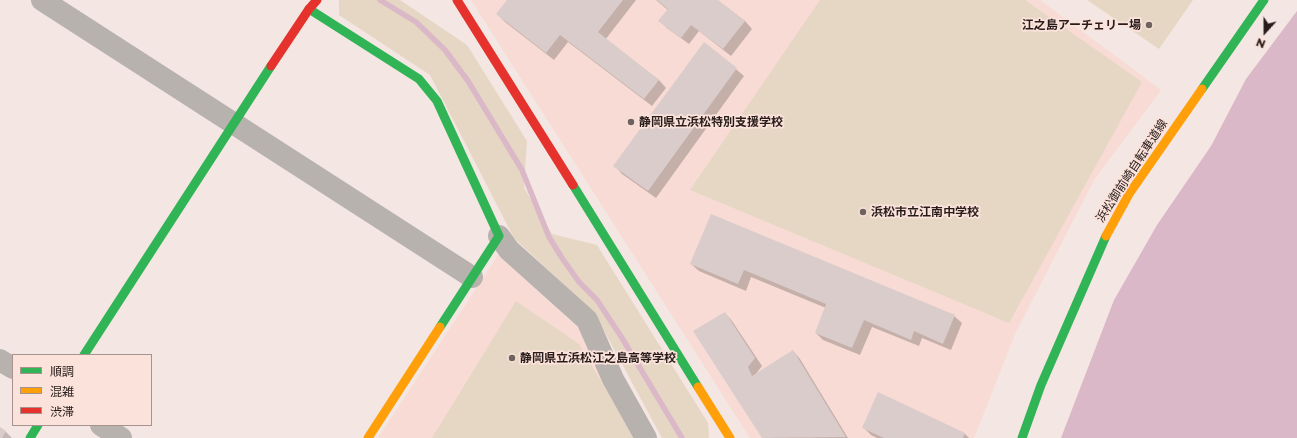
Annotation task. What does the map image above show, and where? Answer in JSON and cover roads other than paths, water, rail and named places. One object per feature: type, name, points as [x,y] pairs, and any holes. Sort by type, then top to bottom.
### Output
[{"type":"street","points":[[42,0],[472,277]]},
{"type":"street","points":[[85,354],[233,123],[309,9],[318,0]]},
{"type":"street","points":[[457,0],[730,438]]},
{"type":"street","name":"浜松御前崎自転車道線","points":[[1022,438],[1041,385],[1108,231],[1129,194],[1155,155],[1264,0]]},
{"type":"street","points":[[309,9],[419,79],[437,101],[499,236],[509,250],[587,320],[613,379],[646,438]]},
{"type":"street","points":[[368,438],[499,236]]},
{"type":"street","points":[[0,360],[12,367]]},
{"type":"street","points":[[30,438],[37,426]]},
{"type":"street","points":[[103,426],[121,438]]},
{"type":"waterway","points":[[380,0],[416,22],[445,50],[468,81],[522,170],[549,237],[579,282],[597,300],[622,338],[682,438]]},
{"type":"place","name":"江之島アーチェリー場","points":[[1149,25]]},
{"type":"place","name":"静岡県立浜松特別支援学校","points":[[631,122]]},
{"type":"place","name":"浜松市立江南中学校","points":[[863,212]]},
{"type":"place","name":"静岡県立浜松江之島高等学校","points":[[512,358]]}]
